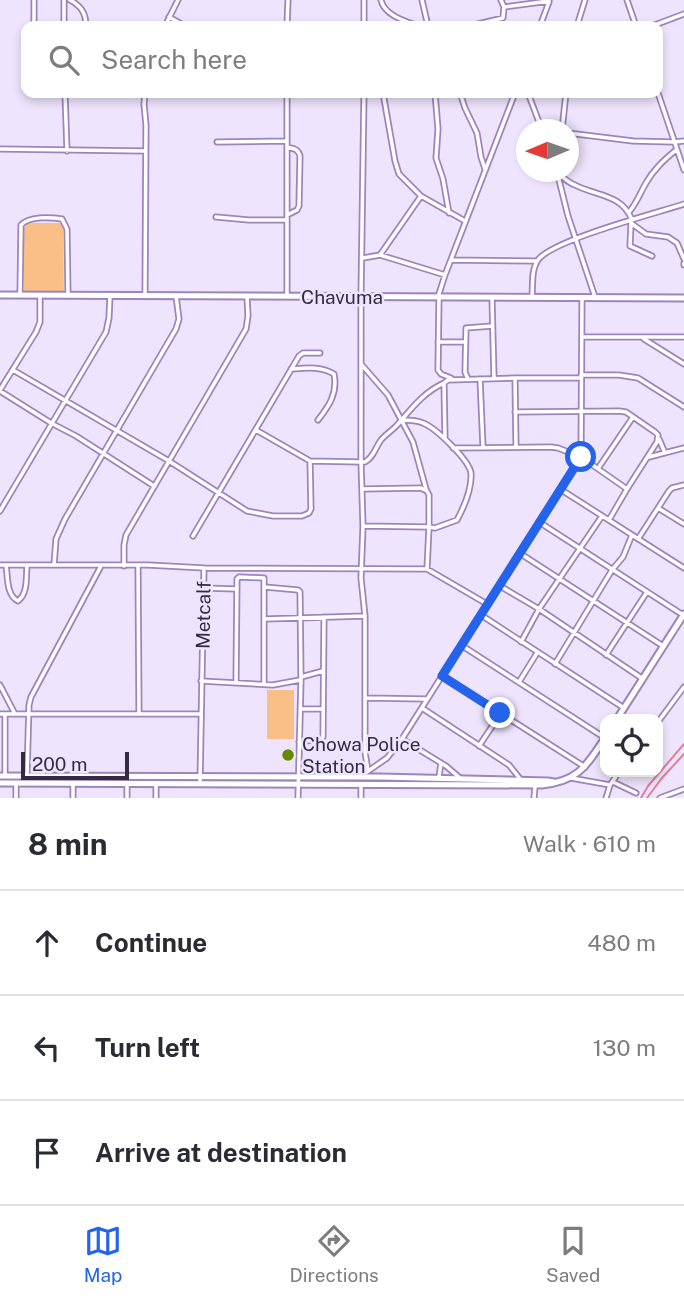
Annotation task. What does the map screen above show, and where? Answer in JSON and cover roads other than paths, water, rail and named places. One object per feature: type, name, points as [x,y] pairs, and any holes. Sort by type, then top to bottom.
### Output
[{"type":"street","points":[[34,0],[34,21]]},
{"type":"street","points":[[64,0],[64,21]]},
{"type":"street","points":[[70,0],[82,10],[86,21]]},
{"type":"street","points":[[167,21],[178,0]]},
{"type":"street","points":[[288,0],[288,21]]},
{"type":"street","points":[[364,0],[364,21]]},
{"type":"street","points":[[381,0],[382,6],[407,21]]},
{"type":"street","points":[[422,0],[427,21]]},
{"type":"street","points":[[491,21],[503,18],[504,7],[501,0]]},
{"type":"street","points":[[578,21],[584,0]]},
{"type":"street","points":[[627,0],[634,21]]},
{"type":"street","points":[[504,7],[549,1],[542,21]]},
{"type":"street","points":[[663,22],[684,14]]},
{"type":"street","points":[[169,17],[176,21]]},
{"type":"street","points":[[65,98],[67,151]]},
{"type":"street","points":[[145,98],[145,296]]},
{"type":"street","points":[[287,98],[288,296]]},
{"type":"street","points":[[364,98],[361,578],[365,616],[365,758],[368,771]]},
{"type":"street","points":[[384,98],[397,168],[403,178],[421,196],[465,221]]},
{"type":"street","points":[[435,98],[438,129],[436,158],[443,178],[449,213]]},
{"type":"street","points":[[462,98],[477,132],[485,169]]},
{"type":"street","points":[[453,379],[438,370],[438,297],[513,98]]},
{"type":"street","points":[[530,98],[538,119]]},
{"type":"street","points":[[563,119],[565,98]]},
{"type":"street","points":[[660,98],[684,170]]},
{"type":"street","points":[[579,134],[633,141],[684,141]]},
{"type":"street","points":[[217,142],[287,141]]},
{"type":"street","points":[[216,217],[249,220],[287,218],[297,211],[300,156],[299,151],[287,147]]},
{"type":"street","points":[[0,149],[146,151]]},
{"type":"street","points":[[629,212],[655,169],[676,150]]},
{"type":"street","points":[[560,182],[575,239],[595,298]]},
{"type":"street","points":[[571,182],[606,195],[629,212],[629,247],[652,257]]},
{"type":"street","points":[[380,255],[421,196]]},
{"type":"street","points":[[532,297],[537,261],[546,253],[575,239],[684,204]]},
{"type":"street","points":[[20,295],[21,225],[30,219],[57,218],[62,219],[67,229],[68,295]]},
{"type":"street","points":[[631,221],[646,234],[669,237],[677,243],[684,262]]},
{"type":"street","points":[[362,258],[380,255],[445,275]]},
{"type":"street","points":[[451,260],[537,261]]},
{"type":"street","name":"Chavuma","points":[[0,295],[684,298]]},
{"type":"street","points":[[40,295],[40,322],[36,332],[0,391],[103,452],[154,486]]},
{"type":"street","points":[[0,510],[106,332],[110,295]]},
{"type":"street","points":[[54,565],[58,532],[176,329],[179,319],[176,296]]},
{"type":"street","points":[[124,566],[127,535],[246,329],[247,296]]},
{"type":"street","points":[[492,296],[494,379]]},
{"type":"street","points":[[361,798],[361,777],[387,758],[402,739],[581,457],[582,298]]},
{"type":"street","points":[[468,379],[465,372],[466,328],[492,326]]},
{"type":"street","points":[[582,337],[684,337]]},
{"type":"street","points":[[642,338],[684,364]]},
{"type":"street","points":[[438,342],[465,342]]},
{"type":"street","points":[[193,536],[301,354],[320,353]]},
{"type":"street","points":[[361,364],[388,395],[413,442],[430,501],[427,569]]},
{"type":"street","points":[[13,369],[169,461],[235,505],[257,514],[302,516],[309,513],[310,461]]},
{"type":"street","points":[[291,369],[319,369],[334,374],[333,397],[318,420]]},
{"type":"street","points":[[256,430],[310,461],[365,463],[380,440],[421,397],[453,379],[619,375],[638,378],[684,407]]},
{"type":"street","points":[[515,377],[516,447]]},
{"type":"street","points":[[480,379],[483,447]]},
{"type":"street","points":[[444,383],[445,440]]},
{"type":"street","points":[[515,412],[626,412],[655,432],[665,453]]},
{"type":"street","points":[[599,468],[633,417]]},
{"type":"street","points":[[363,526],[435,528],[457,520],[465,504],[471,472],[463,457],[435,428],[422,422],[401,420]]},
{"type":"street","points":[[609,520],[658,438]]},
{"type":"street","points":[[453,448],[558,448],[581,457],[627,489]]},
{"type":"street","points":[[648,457],[684,448]]},
{"type":"street","points":[[638,539],[669,491],[684,485]]},
{"type":"street","points":[[362,489],[421,488],[427,491]]},
{"type":"street","points":[[560,489],[684,568]]},
{"type":"street","points":[[658,508],[684,524]]},
{"type":"street","points":[[521,642],[539,609],[602,516]]},
{"type":"street","points":[[539,522],[684,614],[620,714]]},
{"type":"street","points":[[555,664],[612,570],[623,557],[632,535]]},
{"type":"street","points":[[520,554],[663,646]]},
{"type":"street","name":"Metcalf","points":[[0,565],[204,568],[200,779]]},
{"type":"street","points":[[6,565],[10,593],[18,601],[24,591],[27,565]]},
{"type":"street","points":[[138,565],[139,714]]},
{"type":"street","points":[[27,776],[29,705],[35,688],[101,566]]},
{"type":"street","points":[[204,568],[427,569],[487,604]]},
{"type":"street","points":[[248,568],[249,577]]},
{"type":"street","points":[[236,682],[237,578],[264,578],[264,684]]},
{"type":"street","points":[[499,586],[539,609],[643,679]]},
{"type":"street","points":[[265,587],[299,591],[301,679],[298,798]]},
{"type":"street","points":[[204,588],[237,589]]},
{"type":"street","points":[[606,655],[647,592]]},
{"type":"street","points":[[481,615],[624,708]]},
{"type":"street","points":[[265,618],[365,616]]},
{"type":"street","points":[[299,742],[322,738],[324,617]]},
{"type":"street","points":[[461,645],[600,735]]},
{"type":"street","points":[[519,682],[537,653]]},
{"type":"street","points":[[201,681],[281,684],[323,671]]},
{"type":"street","points":[[442,676],[585,768]]},
{"type":"street","points":[[0,685],[15,714]]},
{"type":"street","points":[[663,715],[684,687]]},
{"type":"street","points":[[366,698],[427,699]]},
{"type":"street","points":[[422,708],[509,765],[521,780]]},
{"type":"street","points":[[300,709],[323,709]]},
{"type":"street","points":[[479,746],[500,713]]},
{"type":"street","points":[[201,714],[3,714],[2,776],[200,779],[299,784],[536,785],[548,785],[571,778],[612,783],[636,793]]},
{"type":"street","points":[[402,739],[460,778]]},
{"type":"street","points":[[571,778],[585,768],[600,746]]},
{"type":"street","points":[[439,777],[441,763]]},
{"type":"street","points":[[0,783],[156,783],[299,776],[439,777],[554,782]]},
{"type":"street","points":[[606,798],[616,777]]},
{"type":"street","points":[[16,783],[16,798]]},
{"type":"street","points":[[73,783],[73,798]]},
{"type":"street","points":[[127,783],[127,798]]},
{"type":"street","points":[[156,783],[156,798]]},
{"type":"street","points":[[534,798],[536,785]]},
{"type":"street","points":[[660,798],[684,789]]},
{"type":"waterway","points":[[641,798],[684,744]]},
{"type":"waterway","points":[[647,798],[684,754]]},
{"type":"place","name":"Chowa Police Station","points":[[288,755]]}]
